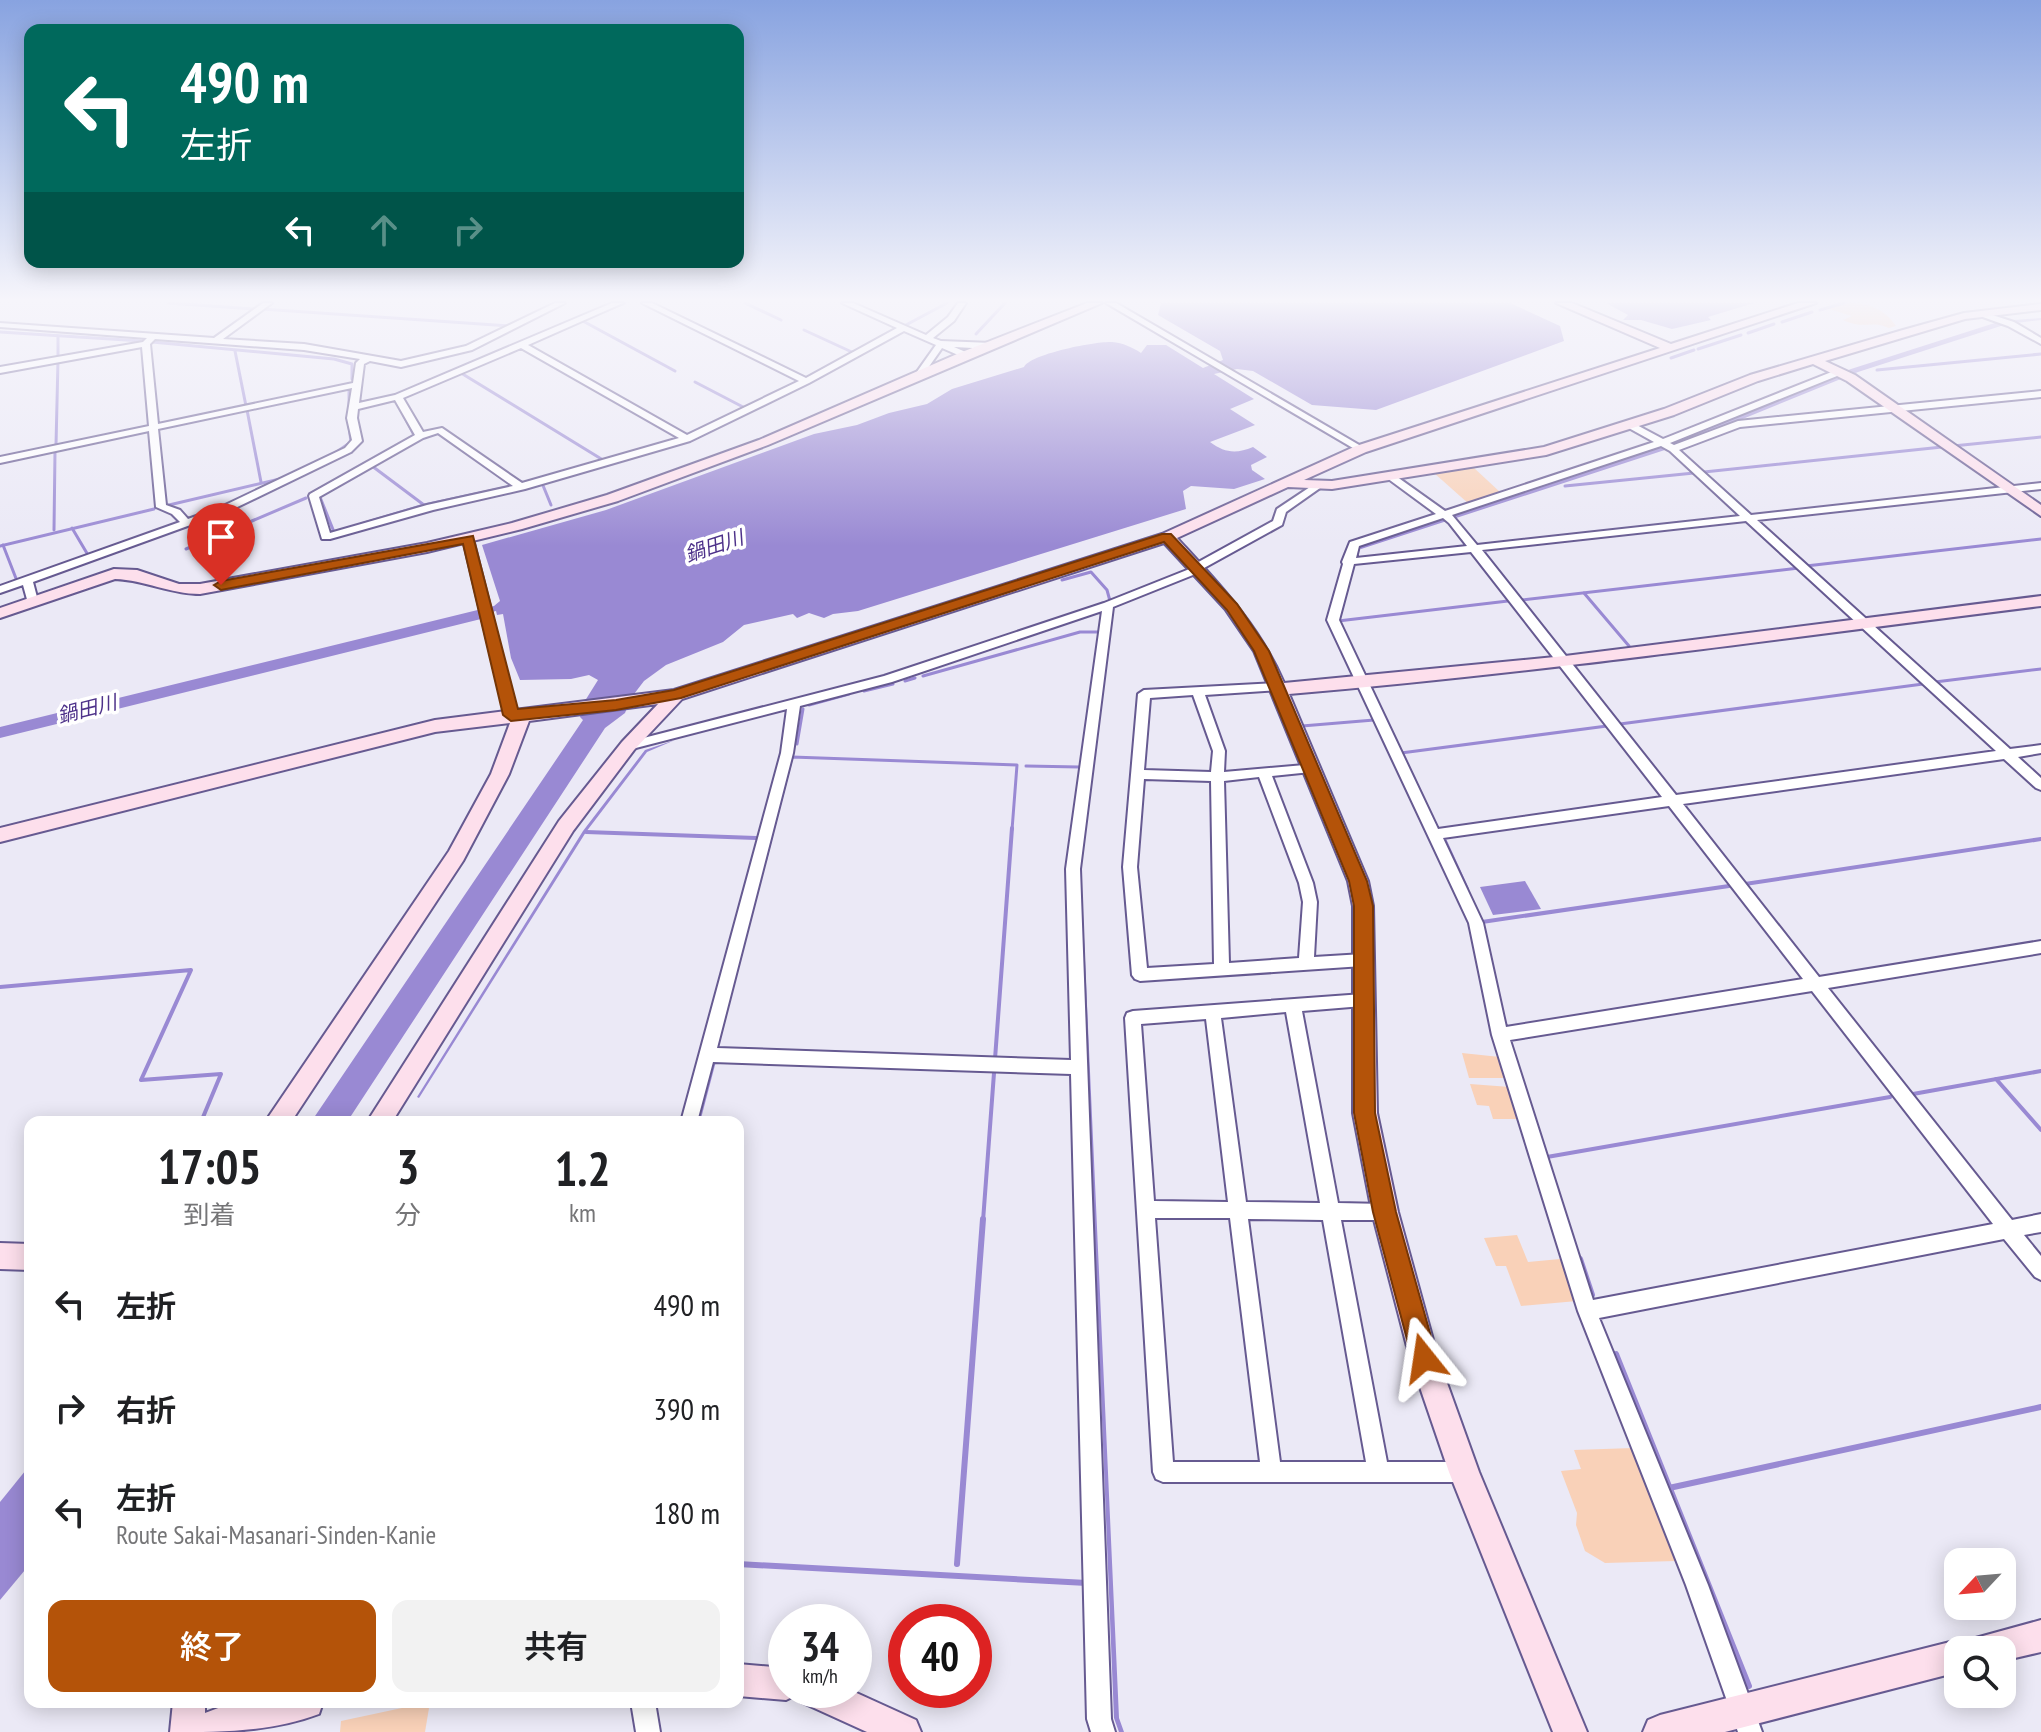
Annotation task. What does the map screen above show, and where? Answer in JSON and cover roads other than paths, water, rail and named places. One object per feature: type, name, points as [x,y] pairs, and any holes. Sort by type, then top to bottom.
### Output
[{"type":"street","points":[[149,384],[161,507],[176,512],[187,523]]},
{"type":"street","points":[[353,407],[398,397],[428,384]]},
{"type":"street","points":[[590,384],[687,439]]},
{"type":"street","points":[[521,487],[439,430],[420,436],[314,496],[326,537],[431,507],[521,487],[687,439],[800,384]]},
{"type":"street","points":[[0,613],[114,574],[137,575],[178,589],[200,589],[468,539],[562,514],[650,485],[816,423],[901,384]]},
{"type":"street","points":[[1248,384],[1361,449]]},
{"type":"street","points":[[0,835],[446,724],[676,695],[1167,537],[1229,513],[1285,483],[1361,449],[1560,384]]},
{"type":"street","points":[[1285,483],[1316,486],[1546,451],[1630,425],[1739,384]]},
{"type":"street","points":[[1666,445],[1819,384]]},
{"type":"street","points":[[1858,384],[2041,512]]},
{"type":"street","points":[[0,460],[355,385],[353,407],[357,441],[348,450],[232,505],[0,590]]},
{"type":"street","points":[[1745,1721],[1697,1585],[1587,1311],[1500,1035],[1476,923],[1365,682],[1333,620],[1354,544],[1738,424],[2041,394]]},
{"type":"street","points":[[398,397],[420,436]]},
{"type":"street","points":[[1630,425],[1666,445],[2041,785]]},
{"type":"street","points":[[1390,476],[1447,517],[1474,548],[2041,1271]]},
{"type":"street","points":[[628,746],[888,679],[1108,605],[1198,568],[1278,523],[1281,511],[1316,486]]},
{"type":"street","points":[[1347,562],[2041,486]]},
{"type":"street","points":[[1167,537],[1198,568],[1248,630],[1277,688],[1358,881],[1363,906],[1365,1113],[1385,1212],[1424,1358],[1464,1472],[1570,1732]]},
{"type":"street","points":[[281,1116],[342,1032],[453,862],[497,783],[512,747],[517,715],[468,539]]},
{"type":"street","points":[[27,580],[32,601]]},
{"type":"street","points":[[1363,960],[1140,975],[1130,867],[1144,694],[1365,682],[2041,601]]},
{"type":"street","points":[[1103,1732],[1099,1719],[1073,869],[1108,605]]},
{"type":"street","points":[[1198,692],[1219,751],[1222,971]]},
{"type":"street","points":[[383,1116],[566,826],[628,746],[676,695]]},
{"type":"street","points":[[691,1116],[787,753],[794,704]]},
{"type":"street","points":[[1435,834],[2041,749]]},
{"type":"street","points":[[1138,774],[1217,777],[1311,767]]},
{"type":"street","points":[[1264,773],[1306,883],[1310,902],[1306,965]]},
{"type":"street","points":[[1500,1035],[2041,947]]},
{"type":"street","points":[[1363,1000],[1133,1018],[1163,1472],[1464,1472]]},
{"type":"street","points":[[1293,1006],[1378,1471]]},
{"type":"street","points":[[1213,1013],[1271,1471]]},
{"type":"street","points":[[707,1055],[1079,1067]]},
{"type":"street","points":[[1147,1209],[1385,1212]]},
{"type":"street","points":[[1587,1311],[2041,1223]]},
{"type":"street","points":[[0,1256],[24,1257]]},
{"type":"street","points":[[2016,1642],[2041,1636]]},
{"type":"street","points":[[1660,1732],[1745,1721],[1944,1660]]},
{"type":"street","points":[[744,1680],[768,1682]]},
{"type":"street","points":[[187,1732],[189,1708]]},
{"type":"street","points":[[197,1732],[255,1711],[272,1708]]},
{"type":"street","points":[[644,1708],[648,1732]]},
{"type":"street","points":[[852,1708],[904,1732]]},
{"type":"water","name":"鍋田川","points":[[969,384],[1230,384],[1254,399],[1230,409],[1255,425],[1210,442],[1231,451],[1253,447],[1267,457],[1251,465],[1252,470],[1265,479],[1234,489],[1191,486],[1183,491],[1186,509],[858,611],[824,618],[809,613],[797,618],[793,614],[744,625],[723,642],[666,665],[644,681],[631,698],[625,713],[605,728],[351,1116],[315,1116],[583,720],[580,717],[583,704],[598,680],[589,675],[571,679],[520,680],[511,658],[503,614],[497,615],[496,611],[484,614],[485,618],[0,738],[0,727],[494,606],[500,601],[482,545],[606,510],[814,434],[927,404],[952,389]]},
{"type":"water","points":[[1275,384],[1447,384],[1376,410],[1312,405]]},
{"type":"water","points":[[1815,384],[1829,384],[1674,447],[1361,549],[1358,546],[1668,444]]},
{"type":"water","points":[[1110,631],[1083,831],[1081,871],[1119,1718],[1124,1732],[1119,1732],[1114,1718],[1080,871],[1082,831]]},
{"type":"water","points":[[675,740],[647,752],[586,832],[417,1097],[583,831],[645,750]]},
{"type":"water","points":[[1525,881],[1541,909],[1493,915],[1480,887]]},
{"type":"water","points":[[24,1472],[24,1571],[0,1600],[0,1502]]},
{"type":"waterway","points":[[56,445],[57,384]]},
{"type":"waterway","points":[[242,384],[246,406]]},
{"type":"waterway","points":[[479,384],[603,460]]},
{"type":"waterway","points":[[699,384],[745,408]]},
{"type":"waterway","points":[[349,389],[349,409]]},
{"type":"waterway","points":[[247,410],[261,482]]},
{"type":"waterway","points":[[404,416],[414,435],[411,439]]},
{"type":"waterway","points":[[335,453],[351,442],[349,426]]},
{"type":"waterway","points":[[1953,446],[2041,437]]},
{"type":"waterway","points":[[1704,472],[1942,447]]},
{"type":"waterway","points":[[54,530],[55,452]]},
{"type":"waterway","points":[[372,466],[424,505]]},
{"type":"waterway","points":[[1565,486],[1694,473]]},
{"type":"waterway","points":[[169,505],[284,478]]},
{"type":"waterway","points":[[542,483],[551,505]]},
{"type":"waterway","points":[[424,505],[513,486]]},
{"type":"waterway","points":[[320,497],[334,532],[337,531]]},
{"type":"waterway","points":[[186,549],[306,498]]},
{"type":"waterway","points":[[361,524],[424,505]]},
{"type":"waterway","points":[[72,529],[154,509]]},
{"type":"waterway","points":[[3,545],[72,529]]},
{"type":"waterway","points":[[72,529],[88,555]]},
{"type":"waterway","points":[[1806,566],[2041,539]]},
{"type":"waterway","points":[[3,545],[17,581]]},
{"type":"waterway","points":[[1521,600],[1799,568]]},
{"type":"waterway","points":[[1062,580],[1091,572],[1107,590],[1110,601]]},
{"type":"waterway","points":[[1584,593],[1629,646]]},
{"type":"waterway","points":[[1338,621],[1508,601]]},
{"type":"waterway","points":[[923,676],[1080,632],[1098,632]]},
{"type":"waterway","points":[[1935,682],[2041,669]]},
{"type":"waterway","points":[[905,681],[915,678]]},
{"type":"waterway","points":[[864,691],[893,684]]},
{"type":"waterway","points":[[1620,724],[1923,684]]},
{"type":"waterway","points":[[809,705],[849,694]]},
{"type":"waterway","points":[[797,744],[803,709]]},
{"type":"waterway","points":[[1302,726],[1374,720]]},
{"type":"waterway","points":[[1401,753],[1607,726]]},
{"type":"waterway","points":[[773,830],[792,757],[1017,765],[1012,830]]},
{"type":"waterway","points":[[1026,766],[1079,767]]},
{"type":"waterway","points":[[765,860],[773,828]]},
{"type":"waterway","points":[[995,1059],[1012,828]]},
{"type":"waterway","points":[[586,832],[756,838]]},
{"type":"waterway","points":[[1745,884],[2041,839]]},
{"type":"waterway","points":[[1445,841],[1467,889]]},
{"type":"waterway","points":[[1482,922],[1729,886]]},
{"type":"waterway","points":[[0,987],[191,970],[141,1080],[221,1074],[204,1116]]},
{"type":"waterway","points":[[700,1116],[714,1061]]},
{"type":"waterway","points":[[1996,1079],[2041,1071]]},
{"type":"waterway","points":[[983,1221],[994,1073]]},
{"type":"waterway","points":[[1913,1094],[1996,1079]]},
{"type":"waterway","points":[[1996,1079],[2041,1130]]},
{"type":"waterway","points":[[1547,1157],[1890,1097]]},
{"type":"waterway","points":[[957,1564],[983,1219]]},
{"type":"waterway","points":[[1580,1259],[1592,1295]]},
{"type":"waterway","points":[[1616,1354],[1670,1488]]},
{"type":"waterway","points":[[1670,1488],[2041,1407]]},
{"type":"waterway","points":[[1670,1488],[1749,1686]]},
{"type":"waterway","points":[[744,1564],[1087,1583]]}]
